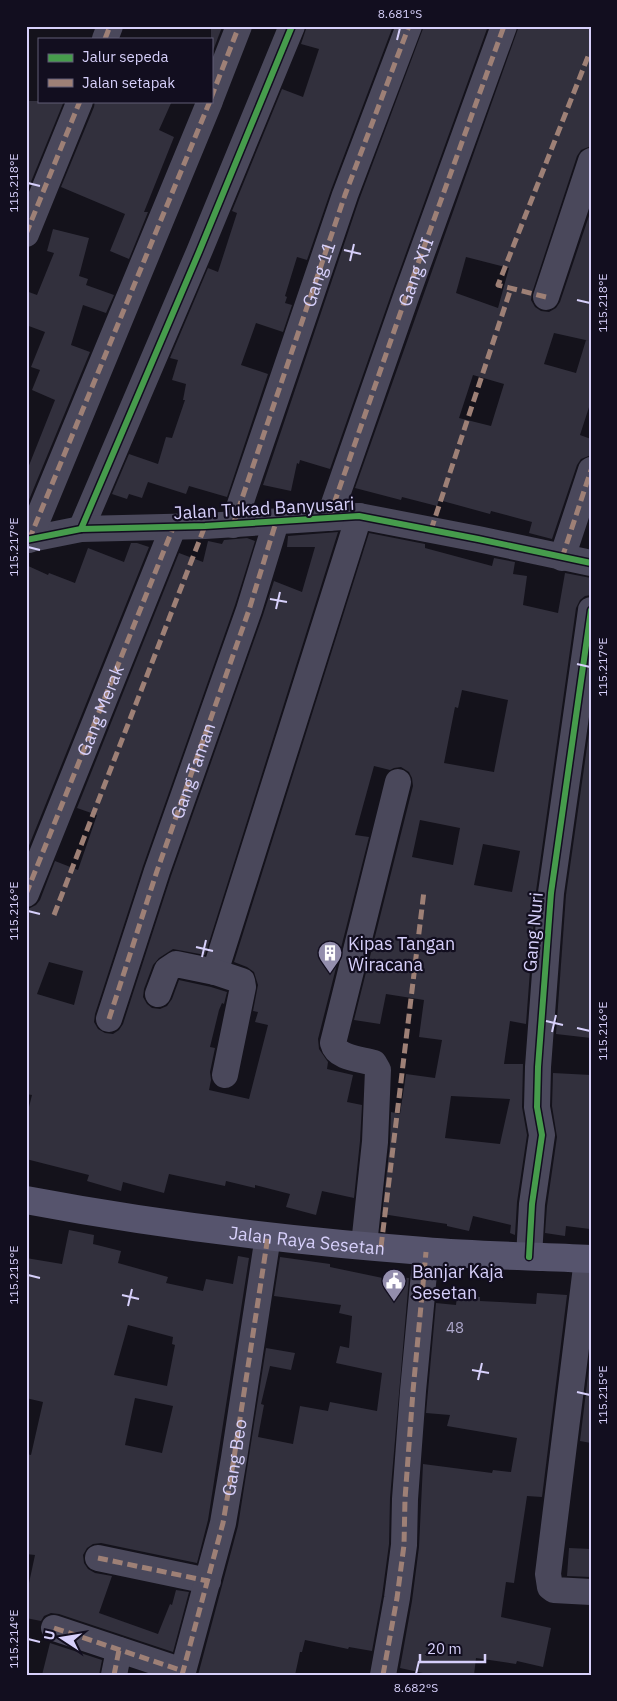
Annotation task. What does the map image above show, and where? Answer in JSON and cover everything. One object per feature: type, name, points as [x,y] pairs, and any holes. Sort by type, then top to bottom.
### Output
[{"type":"main road","name":"Jalan Raya Sesetan","points":[[26,1200],[115,1217],[268,1236],[426,1252],[589,1259]]},
{"type":"street","points":[[105,38],[110,26]]},
{"type":"street","points":[[212,97],[239,26]]},
{"type":"street","points":[[81,529],[199,252],[292,26]]},
{"type":"street","name":"Gang 11","points":[[233,525],[345,195],[409,26]]},
{"type":"street","name":"Gang XII","points":[[329,518],[410,285],[504,26]]},
{"type":"street","points":[[26,234],[80,102]]},
{"type":"street","points":[[28,540],[210,102]]},
{"type":"street","points":[[546,297],[591,161]]},
{"type":"street","points":[[562,558],[591,470]]},
{"type":"street","points":[[215,972],[359,516]]},
{"type":"street","name":"Jalan Tukad Banyusari","points":[[28,540],[81,529],[173,528],[359,516],[591,563]]},
{"type":"street","name":"Gang Taman","points":[[109,1019],[157,871],[249,610],[276,522]]},
{"type":"street","name":"Gang Merak","points":[[26,894],[173,528]]},
{"type":"street","name":"Gang Nuri","points":[[529,1257],[532,1204],[542,1135],[537,1107],[538,1068],[551,893],[591,610]]},
{"type":"street","points":[[364,1245],[375,1142],[378,1070],[374,1062],[339,1053],[333,1043],[398,782]]},
{"type":"street","points":[[158,994],[167,970],[176,964],[215,972],[242,981],[243,987],[225,1075]]},
{"type":"street","name":"Gang Beo","points":[[183,1673],[223,1522],[268,1236]]},
{"type":"street","points":[[383,1675],[397,1598],[404,1545],[413,1391],[426,1252]]},
{"type":"street","points":[[589,1259],[548,1574],[550,1587],[554,1590],[591,1592]]},
{"type":"street","points":[[98,1558],[208,1581]]},
{"type":"street","points":[[54,1628],[117,1663],[183,1673]]},
{"type":"building","points":[[211,26],[222,27],[212,53]]},
{"type":"building","points":[[307,26],[393,26],[331,190],[307,260],[297,257],[285,296],[287,297],[285,303],[292,305],[283,332],[256,323],[241,365],[268,374],[227,497],[189,486],[186,494],[148,482],[142,498],[129,494],[127,499],[112,494],[129,454],[158,464],[166,437],[172,438],[185,400],[183,400],[186,384],[172,380],[178,360],[170,358],[208,268],[218,272],[237,213],[232,211],[282,89],[303,97],[319,49],[301,44]]},
{"type":"building","points":[[424,26],[488,26],[330,469],[300,460],[299,464],[297,463],[291,491],[263,485],[359,200]]},
{"type":"building","points":[[519,26],[591,26],[591,146],[581,150],[577,156],[531,300],[535,307],[541,311],[549,312],[556,308],[560,302],[591,210],[591,401],[580,435],[591,439],[591,455],[581,459],[577,465],[552,539],[529,533],[532,522],[491,511],[490,514],[439,500],[437,506],[402,497],[401,500],[355,488]],"holes":[[[466,257],[509,268],[498,308],[456,293]],[[554,333],[586,340],[576,373],[544,364]],[[473,375],[504,384],[491,426],[459,418]]]},
{"type":"building","points":[[26,101],[64,102],[26,194]]},
{"type":"building","points":[[95,102],[172,102],[159,130],[174,137],[144,212],[148,212],[129,259],[110,251],[125,214],[61,187]]},
{"type":"building","points":[[53,229],[89,238],[79,276],[88,279],[86,285],[114,295],[106,313],[83,305],[71,345],[90,352],[26,507],[26,473],[55,400],[32,390],[40,370],[31,367],[45,332],[26,325],[26,291],[37,295],[54,253],[47,251]]},
{"type":"building","points":[[338,532],[205,955],[173,949],[159,958],[153,965],[143,997],[152,1008],[160,1009],[167,1006],[172,999],[179,980],[227,992],[224,1004],[222,1003],[219,1010],[210,1047],[215,1048],[210,1072],[209,1090],[249,1099],[268,1025],[255,1022],[258,1012],[253,1011],[258,985],[254,972],[234,962],[369,533],[425,544],[425,548],[492,566],[494,558],[515,562],[513,574],[527,576],[523,605],[558,613],[565,573],[591,578],[591,595],[585,596],[580,600],[576,608],[536,891],[526,1024],[510,1021],[504,1064],[523,1064],[522,1107],[527,1135],[517,1202],[515,1235],[510,1233],[511,1225],[473,1216],[469,1231],[447,1226],[447,1224],[382,1214],[390,1144],[391,1112],[400,1114],[406,1074],[435,1078],[442,1040],[419,1037],[424,1000],[386,994],[380,1024],[354,1020],[413,786],[409,772],[401,767],[390,770],[374,766],[355,835],[369,837],[318,1039],[319,1049],[328,1062],[327,1069],[353,1075],[347,1102],[362,1105],[354,1198],[322,1191],[316,1215],[286,1207],[290,1194],[255,1185],[255,1188],[226,1181],[225,1186],[169,1174],[164,1193],[123,1182],[121,1191],[87,1181],[89,1175],[26,1159],[26,1119],[32,1095],[26,1094],[26,914],[28,909],[36,905],[40,900],[55,861],[78,870],[97,815],[77,808],[179,553],[203,562],[208,541],[222,544],[224,540],[247,538],[255,541],[235,605],[143,866],[95,1014],[94,1022],[98,1029],[105,1033],[113,1034],[119,1030],[123,1024],[171,876],[274,581],[302,592],[315,547],[287,547],[288,536]],"holes":[[[462,690],[508,700],[494,772],[444,763],[455,707],[458,708]],[[420,820],[460,828],[453,865],[412,857]],[[483,844],[520,851],[512,892],[474,885]],[[49,962],[83,971],[74,1005],[37,994]],[[451,1096],[510,1099],[500,1144],[445,1138]]]},
{"type":"building","points":[[131,543],[149,547],[26,853],[26,565],[48,575],[49,573],[75,583],[88,548],[124,562]]},
{"type":"building","points":[[591,719],[591,1038],[556,1034],[566,895]]},
{"type":"building","points":[[553,1073],[591,1075],[590,1229],[566,1226],[565,1236],[545,1233],[557,1137],[552,1106]]},
{"type":"building","points":[[69,1230],[94,1235],[93,1244],[121,1251],[118,1263],[168,1277],[166,1283],[203,1291],[206,1279],[233,1284],[238,1256],[249,1258],[208,1520],[197,1563],[101,1543],[93,1544],[87,1548],[83,1555],[84,1563],[88,1569],[95,1573],[112,1576],[99,1613],[158,1634],[170,1604],[172,1605],[176,1590],[189,1592],[173,1652],[59,1614],[51,1613],[44,1616],[41,1621],[26,1618],[26,1597],[35,1555],[26,1554],[26,1454],[31,1455],[43,1402],[26,1398],[26,1258],[62,1264]],"holes":[[[128,1325],[173,1337],[172,1344],[175,1345],[167,1386],[114,1375]],[[135,1398],[173,1406],[162,1453],[125,1445]]]},
{"type":"building","points":[[280,1257],[330,1264],[330,1267],[397,1281],[397,1277],[409,1278],[390,1498],[389,1544],[372,1651],[349,1647],[348,1649],[305,1640],[302,1652],[300,1652],[295,1675],[198,1675],[238,1526],[266,1348],[295,1353],[291,1370],[270,1366],[261,1404],[264,1405],[258,1437],[293,1444],[300,1406],[328,1411],[330,1402],[377,1411],[382,1373],[336,1363],[340,1346],[349,1348],[352,1316],[339,1313],[341,1305],[274,1296]]},
{"type":"building","points":[[537,1293],[567,1295],[542,1497],[527,1496],[514,1583],[506,1582],[501,1617],[551,1628],[543,1667],[517,1661],[516,1664],[476,1658],[474,1675],[432,1675],[400,1668],[419,1547],[423,1464],[492,1473],[493,1470],[511,1472],[517,1438],[447,1426],[450,1415],[426,1413],[436,1303],[456,1305],[457,1295],[480,1297],[480,1301],[536,1304]]},
{"type":"building","points":[[591,1351],[591,1443],[580,1441]]},
{"type":"building","points":[[569,1548],[591,1549],[591,1577],[567,1576]]},
{"type":"building","points":[[50,1643],[102,1660],[99,1675],[42,1675]]},
{"type":"marked path","points":[[105,38],[110,26]]},
{"type":"marked path","points":[[212,95],[239,26]]},
{"type":"marked path","points":[[233,525],[345,195],[409,26]]},
{"type":"marked path","points":[[329,518],[407,294],[504,26]]},
{"type":"marked path","points":[[546,297],[498,285],[589,54],[591,54]]},
{"type":"marked path","points":[[26,234],[80,102]]},
{"type":"marked path","points":[[29,540],[210,102]]},
{"type":"marked path","points":[[431,530],[511,288]]},
{"type":"marked path","points":[[562,558],[591,470]]},
{"type":"marked path","points":[[109,1019],[157,871],[249,610],[276,522]]},
{"type":"marked path","points":[[54,915],[205,526]]},
{"type":"marked path","points":[[26,894],[173,528]]},
{"type":"marked path","points":[[381,1247],[424,891]]},
{"type":"marked path","points":[[182,1675],[223,1523],[268,1236]]},
{"type":"marked path","points":[[383,1675],[397,1598],[404,1545],[405,1499],[413,1391],[426,1252]]},
{"type":"marked path","points":[[98,1558],[208,1581]]},
{"type":"marked path","points":[[54,1628],[183,1671]]},
{"type":"marked path","points":[[114,1675],[119,1650]]},
{"type":"cycle path","points":[[81,529],[199,252],[292,26]]},
{"type":"cycle path","points":[[26,540],[81,529],[205,526],[359,516],[591,563]]},
{"type":"cycle path","points":[[529,1257],[532,1204],[542,1135],[537,1107],[538,1067],[551,893],[591,610]]},
{"type":"place","name":"Kipas Tangan Wiracana","points":[[330,974]]},
{"type":"place","name":"Banjar Kaja Sesetan","points":[[394,1302]]}]
